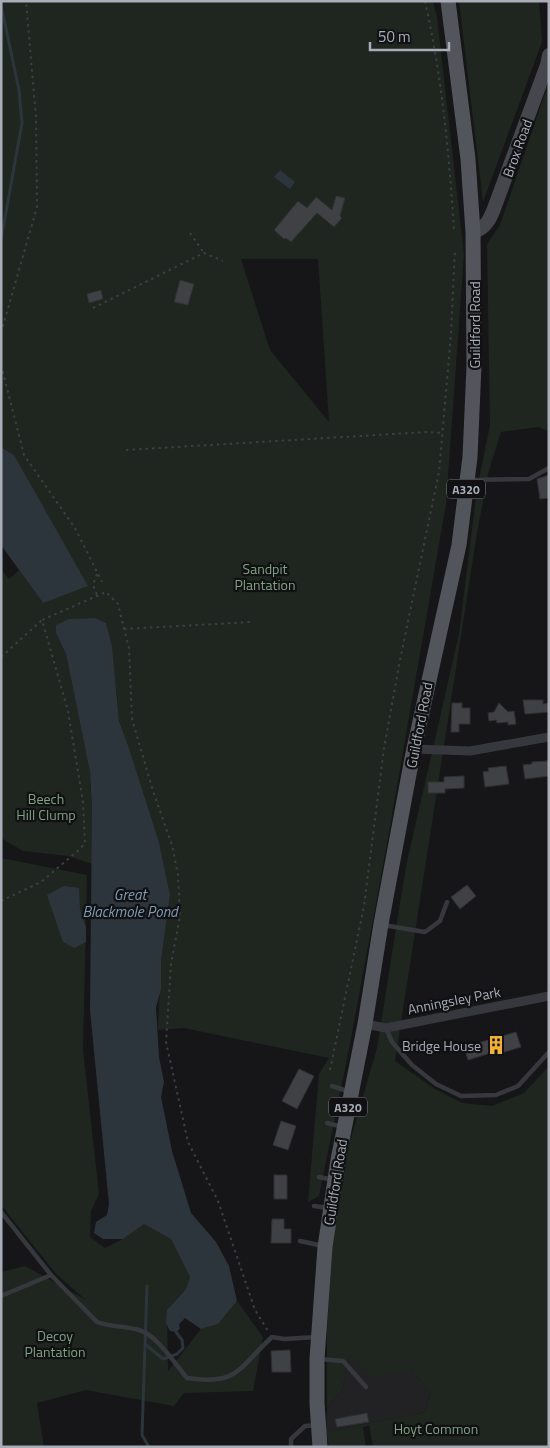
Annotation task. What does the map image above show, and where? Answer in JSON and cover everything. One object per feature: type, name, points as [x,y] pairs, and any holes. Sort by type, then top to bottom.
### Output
[{"type":"main road","name":"Guildford Road","points":[[320,1447],[317,1359],[325,1246],[330,1209],[414,749],[459,545],[468,480],[473,420],[473,232],[468,159],[448,1]]},
{"type":"street","name":"Brox Road","points":[[473,232],[484,227],[496,206],[549,55]]},
{"type":"street","points":[[414,749],[470,751],[549,737]]},
{"type":"street","name":"Anningsley Park","points":[[365,1024],[386,1028],[549,996]]},
{"type":"lane","points":[[468,480],[529,479],[549,468]]},
{"type":"lane","points":[[381,924],[425,932],[440,921],[447,902]]},
{"type":"lane","points":[[386,1028],[392,1042],[412,1065],[436,1084],[461,1096],[496,1095],[518,1086],[549,1052]]},
{"type":"lane","points":[[332,1086],[351,1092]]},
{"type":"lane","points":[[327,1123],[344,1127]]},
{"type":"lane","points":[[319,1177],[335,1180]]},
{"type":"lane","points":[[314,1206],[330,1209]]},
{"type":"lane","points":[[1,1212],[51,1275],[97,1322],[140,1330],[152,1336],[187,1378],[206,1381],[228,1378],[244,1368],[272,1337],[284,1339],[318,1337]]},
{"type":"lane","points":[[300,1241],[325,1246]]},
{"type":"lane","points":[[1,1296],[51,1275]]},
{"type":"lane","points":[[317,1359],[343,1361],[366,1387]]},
{"type":"lane","points":[[291,1447],[291,1440],[305,1426],[318,1424]]},
{"type":"path","points":[[1,333],[37,207],[36,117],[26,1]]},
{"type":"path","points":[[425,1],[432,33],[446,125],[454,230]]},
{"type":"path","points":[[190,233],[204,253],[223,261]]},
{"type":"path","name":"Guildford Road","points":[[330,1070],[364,906],[384,748],[400,660],[439,472],[451,334],[455,249]]},
{"type":"path","points":[[93,308],[204,253]]},
{"type":"path","points":[[1,365],[24,455],[75,528],[102,582]]},
{"type":"path","points":[[126,450],[442,433]]},
{"type":"path","points":[[97,573],[93,586],[97,595]]},
{"type":"path","points":[[1,657],[42,620],[97,595],[106,592],[118,604],[129,648],[132,719],[172,845],[178,876],[180,916],[171,964],[166,1042],[188,1142],[218,1201],[255,1310],[272,1337]]},
{"type":"path","points":[[1,901],[41,882],[85,843],[83,802],[68,711],[42,620]]},
{"type":"path","points":[[124,629],[252,622]]},
{"type":"shaded area","points":[[350,1353],[411,1369],[431,1392],[425,1412],[326,1432],[327,1408],[342,1390]]},
{"type":"green space","name":"Sandpit Plantation","points":[[1,1],[433,1],[437,17],[464,254],[446,504],[349,1049],[319,1196],[308,1202],[319,1074],[329,1058],[184,1028],[158,1030],[161,961],[170,895],[159,842],[119,721],[106,623],[81,618],[56,626],[56,633],[66,654],[90,772],[92,864],[68,856],[23,851],[1,838],[1,569],[9,579],[19,570],[43,603],[14,455],[1,447]],"holes":[[[316,198],[342,218],[334,227],[323,218]],[[298,201],[315,214],[308,224],[304,222],[291,242],[286,238],[284,239],[275,230]],[[241,259],[318,259],[329,422],[270,350]]]},
{"type":"green space","points":[[459,1],[539,1],[542,42],[483,202]]},
{"type":"green space","name":"Hoyt Common","points":[[549,82],[549,431],[538,427],[501,432],[489,470],[477,533],[395,1061],[435,1089],[462,1103],[492,1106],[524,1093],[549,1066],[549,1447],[373,1447],[369,1425],[363,1427],[366,1447],[329,1447],[326,1432],[425,1412],[431,1393],[411,1369],[372,1378],[350,1354],[342,1390],[327,1408],[327,1332],[331,1251],[349,1145],[377,1048],[406,866],[459,634],[477,489],[490,425],[487,244],[500,225]]},
{"type":"green space","name":"Decoy Plantation","points":[[1,858],[87,875],[83,1049],[99,1194],[91,1211],[90,1237],[105,1248],[123,1239],[144,1223],[171,1239],[190,1277],[186,1289],[167,1310],[168,1371],[201,1329],[218,1324],[237,1301],[263,1337],[253,1391],[184,1393],[174,1406],[86,1390],[37,1403],[44,1447],[1,1447],[1,1272],[25,1266],[86,1300],[57,1275],[1,1205]]},
{"type":"water","points":[[280,170],[295,182],[290,189],[274,177]]},
{"type":"water","points":[[1,447],[14,455],[88,586],[43,603],[1,545]]},
{"type":"water","name":"Great Blackmole Pond","points":[[95,618],[106,623],[112,647],[119,721],[159,842],[170,895],[161,961],[161,989],[156,1007],[159,1057],[164,1082],[161,1097],[172,1151],[191,1213],[216,1242],[229,1266],[237,1301],[218,1324],[201,1329],[185,1318],[179,1324],[180,1329],[176,1332],[170,1331],[166,1323],[167,1310],[186,1289],[190,1277],[171,1239],[144,1224],[123,1239],[103,1239],[94,1233],[96,1222],[107,1215],[109,1204],[90,1010],[92,808],[90,772],[66,654],[56,633],[56,625],[69,619]]},
{"type":"water","points":[[64,886],[79,888],[80,909],[86,928],[86,942],[74,948],[63,942],[47,895]]},
{"type":"building","points":[[336,196],[345,198],[340,216],[342,218],[334,227],[317,213],[291,242],[286,238],[284,239],[274,230],[298,201],[307,208],[316,197],[332,210]]},
{"type":"building","points":[[180,280],[194,284],[188,305],[174,302]]},
{"type":"building","points":[[101,290],[103,299],[89,303],[87,294]]},
{"type":"building","points":[[549,475],[549,498],[540,499],[537,479]]},
{"type":"building","points":[[523,700],[543,700],[543,704],[549,703],[549,712],[525,714]]},
{"type":"building","points":[[452,703],[462,703],[462,708],[470,708],[470,724],[459,724],[459,732],[451,732]]},
{"type":"building","points":[[499,703],[508,712],[514,711],[516,724],[508,725],[508,722],[497,723],[496,720],[489,721],[488,713],[494,712]]},
{"type":"building","points":[[549,761],[549,776],[525,779],[523,765],[532,764],[532,762]]},
{"type":"building","points":[[506,766],[509,784],[485,787],[483,772],[489,771],[488,768]]},
{"type":"building","points":[[464,776],[464,788],[445,789],[445,793],[428,793],[428,782],[444,782],[444,777]]},
{"type":"building","points":[[467,885],[476,896],[460,909],[451,897]]},
{"type":"building","name":"Bridge House","points":[[516,1032],[521,1047],[498,1054],[497,1051],[468,1060],[464,1047]]},
{"type":"building","points":[[299,1069],[314,1076],[297,1109],[282,1101]]},
{"type":"building","points":[[281,1121],[296,1126],[288,1150],[273,1145]]},
{"type":"building","points":[[274,1175],[287,1175],[287,1199],[274,1199]]},
{"type":"building","points":[[272,1219],[284,1219],[284,1229],[291,1229],[291,1243],[271,1243]]},
{"type":"building","points":[[290,1350],[291,1372],[272,1372],[271,1351]]},
{"type":"building","points":[[367,1413],[369,1422],[337,1427],[335,1419]]},
{"type":"waterway","points":[[1,5],[19,90],[22,123],[1,240]]},
{"type":"waterway","points":[[147,1286],[142,1435],[149,1447]]},
{"type":"waterway","points":[[145,1344],[163,1359],[177,1354],[183,1348],[182,1340],[176,1332]]},
{"type":"place","name":"Bridge House","points":[[496,1045]]},
{"type":"park label","name":"Beech Hill Clump","points":[[46,806]]}]
